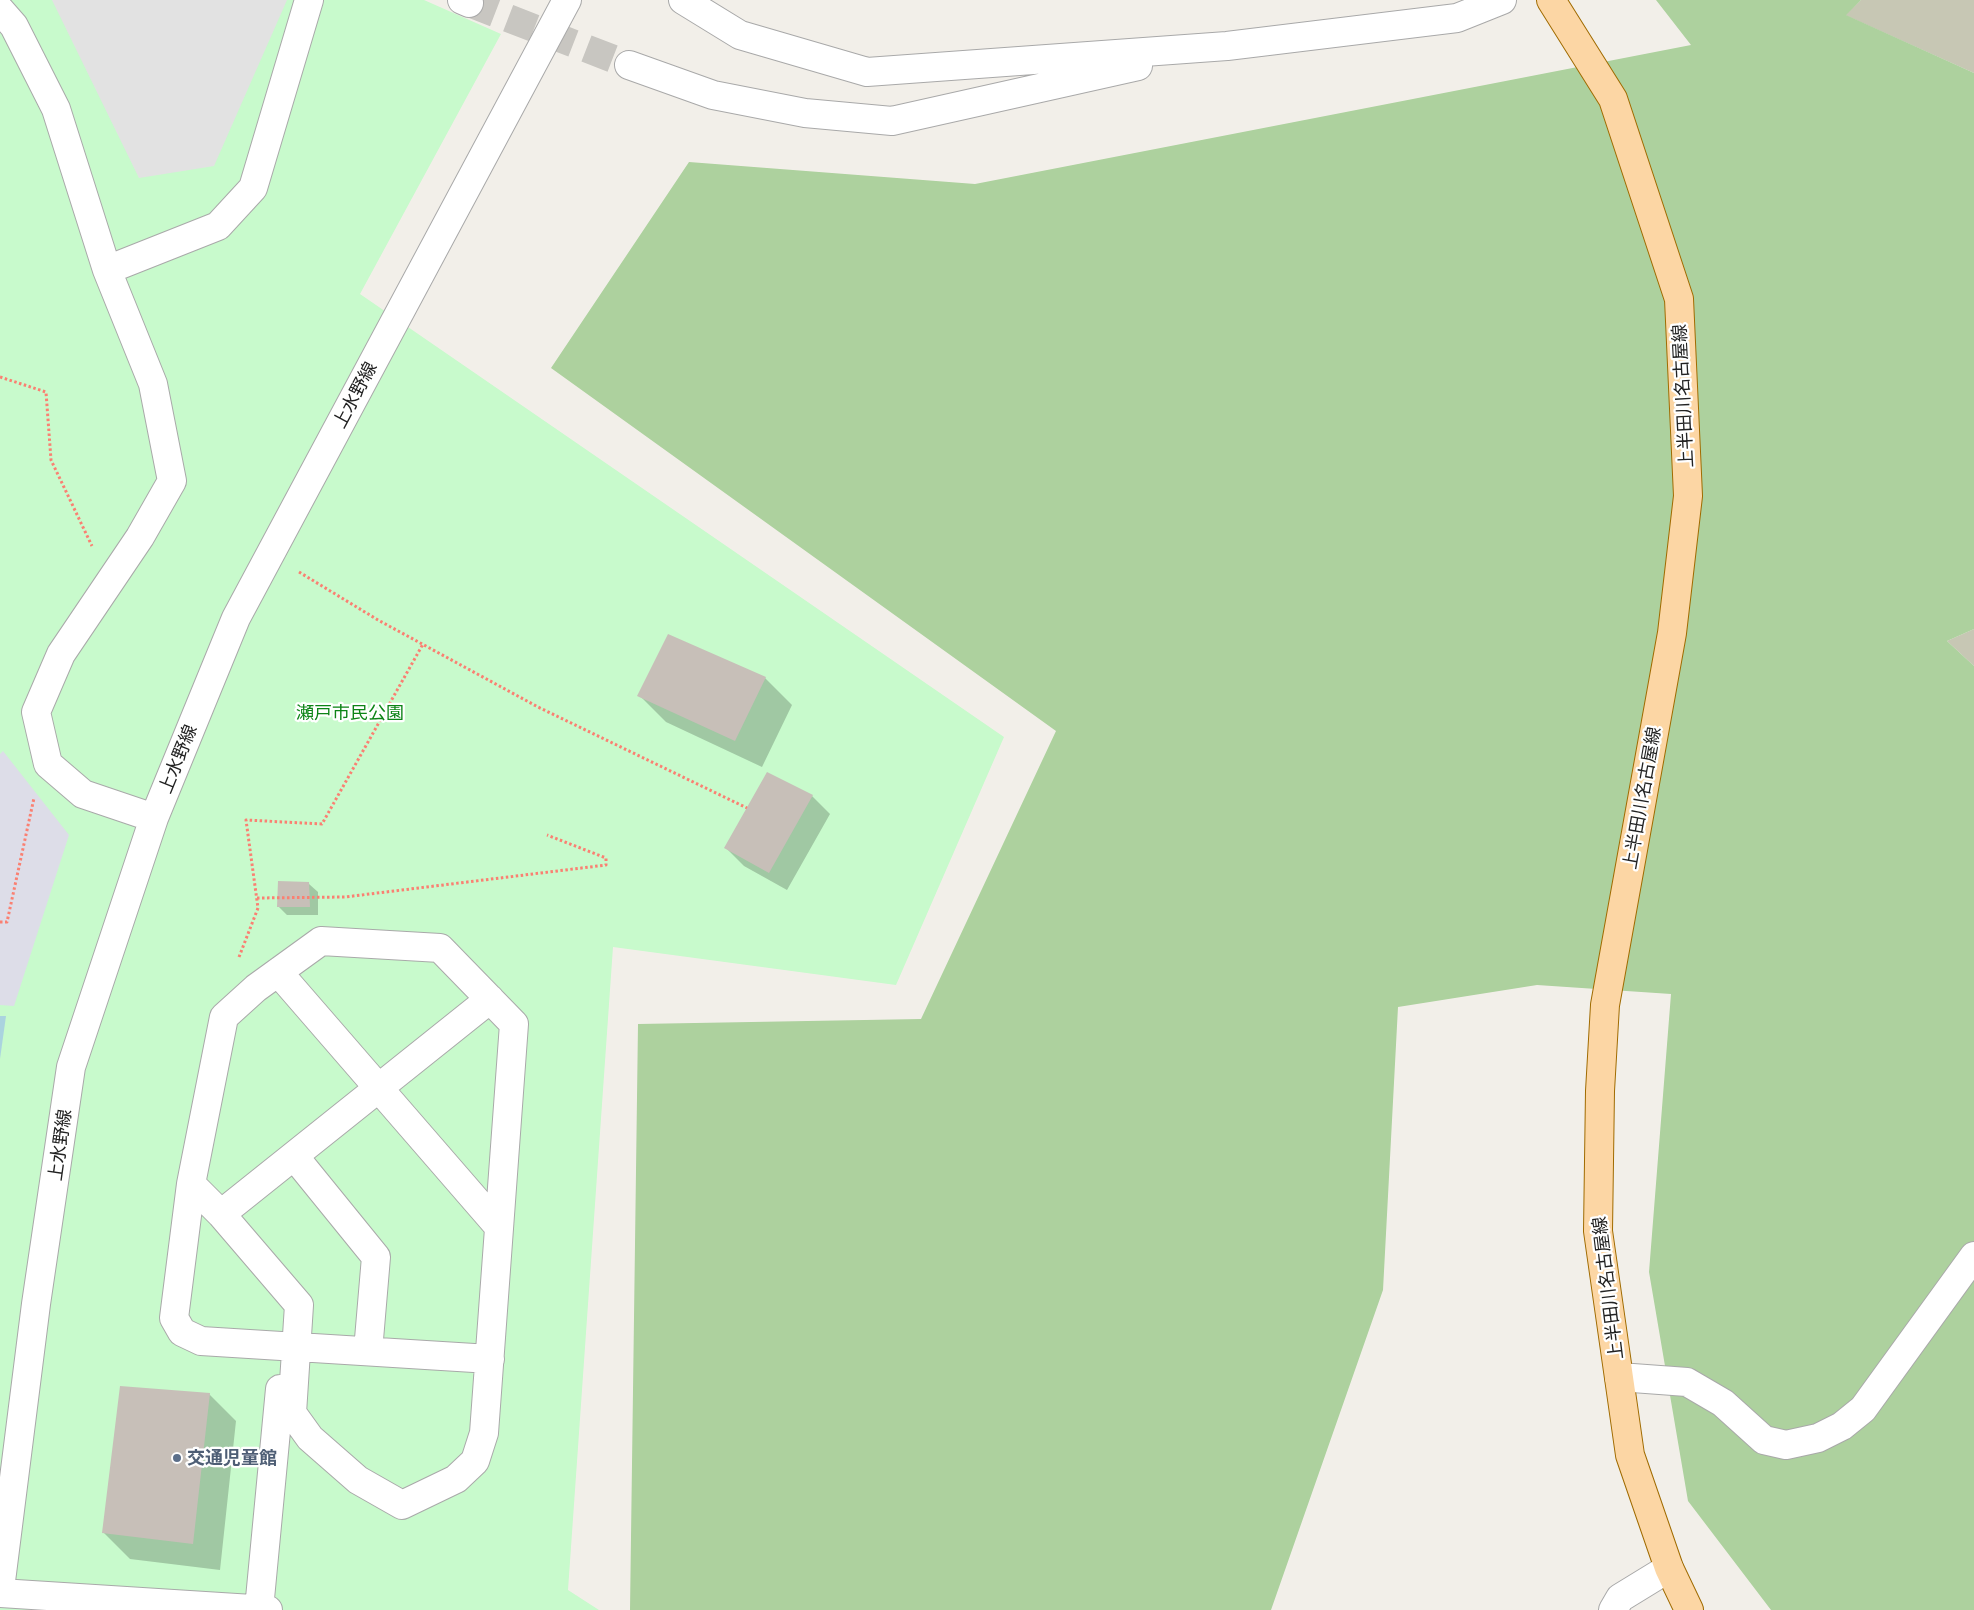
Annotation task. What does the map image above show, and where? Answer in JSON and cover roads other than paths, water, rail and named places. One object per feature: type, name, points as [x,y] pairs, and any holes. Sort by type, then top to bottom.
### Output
[{"type":"main road","name":"上半田川名古屋線","points":[[1551,0],[1613,99],[1679,299],[1688,496],[1672,633],[1605,1005],[1600,1091],[1598,1231],[1630,1455],[1668,1568],[1689,1610]]},
{"type":"street","points":[[107,270],[218,226],[253,188],[309,0]]},
{"type":"street","name":"上水野線","points":[[0,1589],[36,1304],[71,1067],[154,818],[236,618],[567,0]]},
{"type":"street","points":[[683,0],[740,35],[867,72],[1227,46],[1457,18],[1502,0]]},
{"type":"street","points":[[0,10],[14,26],[56,109],[107,270],[153,384],[172,481],[140,537],[61,654],[36,712],[48,764],[83,794],[154,818]]},
{"type":"street","points":[[629,65],[713,95],[805,113],[892,121],[1227,46]]},
{"type":"street","points":[[290,1346],[292,1414],[310,1438],[358,1480],[402,1505],[456,1479],[475,1461],[484,1433],[490,1359],[514,1024],[440,948],[321,941],[256,988],[224,1017],[191,1184],[174,1318],[182,1332],[201,1342],[290,1346],[490,1359]]},
{"type":"street","points":[[278,972],[499,1227]]},
{"type":"street","points":[[221,1214],[490,999]]},
{"type":"street","points":[[294,1156],[376,1258],[368,1351]]},
{"type":"street","points":[[0,1593],[264,1610],[290,1346],[299,1305],[221,1214],[191,1184]]},
{"type":"street","points":[[1619,1377],[1687,1382],[1723,1403],[1764,1440],[1786,1444],[1818,1438],[1842,1426],[1863,1409],[1974,1256]]},
{"type":"street","points":[[1613,1610],[1620,1598],[1668,1568]]},
{"type":"water","points":[[0,1016],[6,1016],[0,1059]]},
{"type":"tunnel","points":[[469,3],[629,65]]},
{"type":"place","name":"交通児童館","points":[[177,1458]]},
{"type":"park label","name":"瀬戸市民公園","points":[[350,713]]}]
